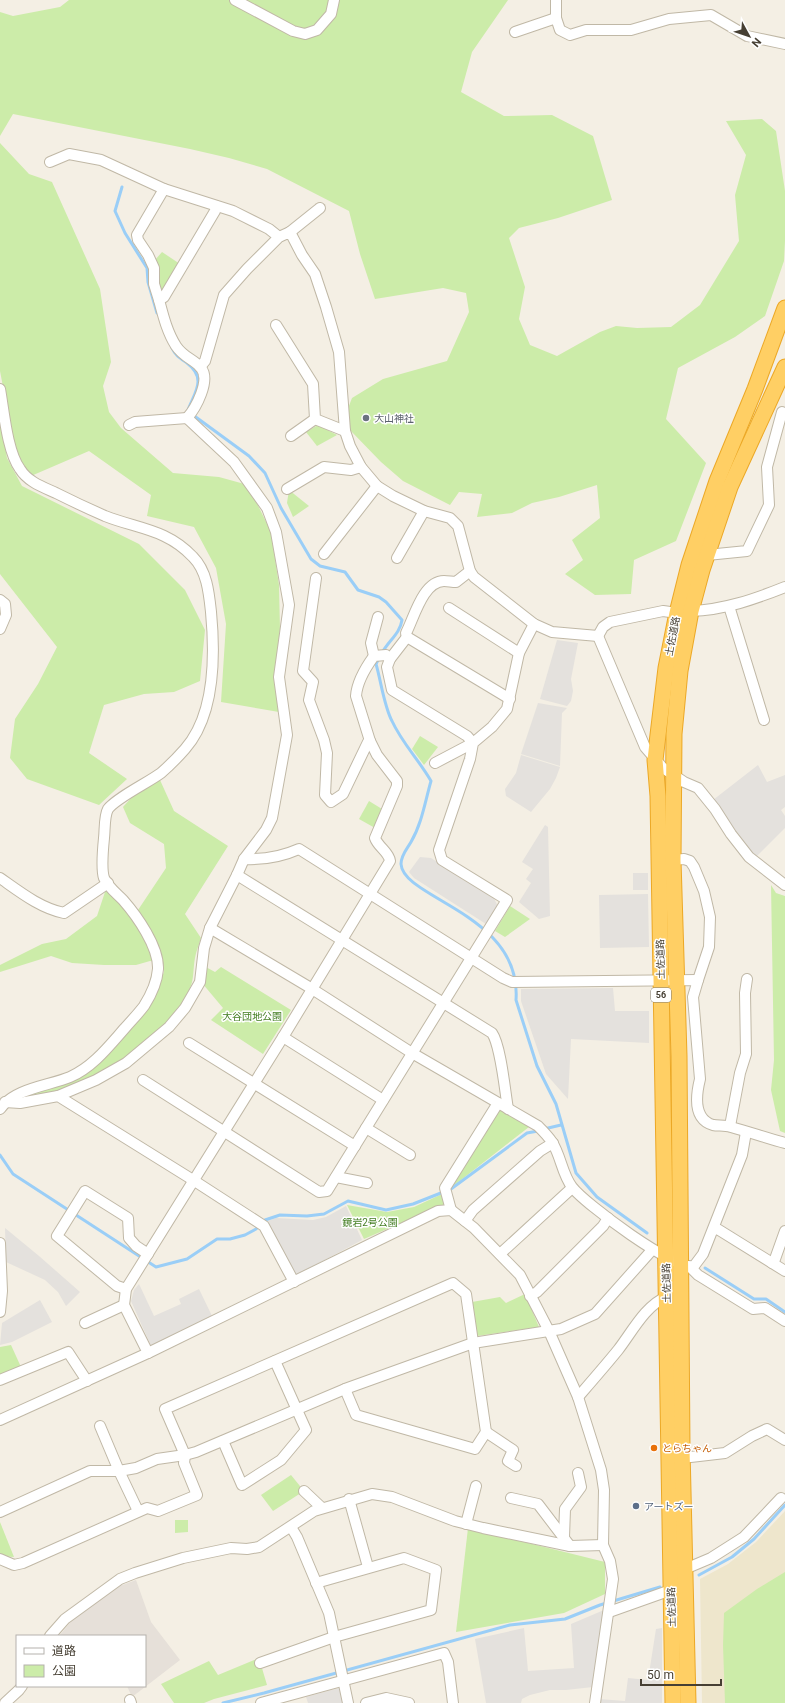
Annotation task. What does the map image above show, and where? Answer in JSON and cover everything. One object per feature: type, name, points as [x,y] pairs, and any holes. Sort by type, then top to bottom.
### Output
[{"type":"highway","name":"土佐道路","points":[[688,1703],[682,1458],[685,1265],[673,860],[674,734],[689,565],[717,481],[758,382],[785,308]]},
{"type":"highway","name":"土佐道路","points":[[673,1703],[658,796],[655,760],[666,668],[684,612],[707,555],[730,487],[785,367]]},
{"type":"street","points":[[235,0],[293,31],[305,34],[317,30],[331,14],[334,0]]},
{"type":"street","points":[[556,0],[556,18],[560,30],[570,35],[586,30],[631,30],[669,18],[711,15],[747,36],[785,44]]},
{"type":"street","points":[[515,32],[556,18]]},
{"type":"street","points":[[50,162],[69,154],[101,160],[164,189],[233,211],[269,229],[278,237]]},
{"type":"street","points":[[129,425],[134,422],[187,418],[193,411],[205,383],[204,372],[200,366],[184,356],[176,345],[167,327],[154,284],[154,268],[148,255],[138,240],[137,235],[164,189]]},
{"type":"street","points":[[158,300],[164,297],[215,211],[216,206]]},
{"type":"street","points":[[200,366],[205,361],[224,295],[246,269],[278,237],[290,232],[320,208]]},
{"type":"street","points":[[290,232],[302,255],[315,274],[326,307],[338,352],[345,430],[350,446],[362,467],[378,486],[393,496],[424,511],[450,518],[458,526],[470,571],[483,584],[534,624],[552,632],[598,636]]},
{"type":"street","points":[[276,325],[313,384],[315,419]]},
{"type":"street","points":[[0,389],[13,456],[20,471],[33,483],[106,516],[158,532],[175,540],[195,558],[204,576],[209,591],[213,634],[212,672],[207,703],[199,727],[187,747],[162,772],[122,798],[108,810],[103,846],[103,876],[112,889],[123,900],[152,943],[158,968],[153,988],[144,1006],[101,1056],[73,1076],[20,1094],[2,1106]]},
{"type":"street","points":[[707,555],[747,551],[769,505],[767,467],[783,413],[770,402]]},
{"type":"street","points":[[2,1106],[58,1096],[96,1080],[126,1063],[169,1027],[185,1008],[200,982],[204,948],[210,928],[244,859],[266,830],[272,818],[287,735],[279,677],[289,605],[276,532],[267,508],[234,462],[187,418]]},
{"type":"street","points":[[315,419],[337,429],[345,430]]},
{"type":"street","points":[[291,436],[315,419]]},
{"type":"street","points":[[287,489],[324,467],[351,470],[362,467]]},
{"type":"street","points":[[324,554],[378,486]]},
{"type":"street","points":[[398,558],[424,511]]},
{"type":"street","points":[[407,637],[406,632],[420,600],[426,591],[434,584],[442,580],[456,582],[470,571]]},
{"type":"street","points":[[316,578],[303,670],[313,682],[309,700],[327,753],[326,795],[331,802],[343,794],[368,742],[370,741]]},
{"type":"street","points":[[598,636],[603,627],[610,622],[662,611],[704,611],[729,606],[785,587]]},
{"type":"street","points":[[0,600],[5,604],[6,615],[0,629]]},
{"type":"street","points":[[729,606],[764,720]]},
{"type":"street","points":[[449,608],[519,653]]},
{"type":"street","points":[[378,617],[371,643],[387,667],[392,690],[467,736],[473,743]]},
{"type":"street","points":[[435,763],[473,743],[492,727],[507,709],[519,653],[534,624]]},
{"type":"street","points":[[598,636],[645,747],[655,760],[673,775],[698,788],[704,794],[748,857],[784,880]]},
{"type":"street","points":[[148,1353],[124,1305],[126,1289],[343,940],[390,861],[390,857],[377,844],[375,838],[397,786],[397,781],[377,755],[370,741],[356,696],[357,689],[367,666],[407,637]]},
{"type":"street","points":[[407,637],[510,699]]},
{"type":"street","points":[[143,1080],[319,1192],[327,1191],[507,900],[442,860],[439,850],[470,759],[473,743]]},
{"type":"street","points":[[244,859],[261,860],[286,855],[300,850],[503,978],[517,982],[698,980]]},
{"type":"street","points":[[673,860],[684,859],[690,862],[694,867],[704,891],[710,917],[709,947],[693,997],[700,1079],[697,1090],[698,1113],[703,1120],[713,1125],[730,1126],[785,1144]]},
{"type":"street","points":[[237,875],[492,1033],[508,1109]]},
{"type":"street","points":[[0,878],[24,895],[50,910],[64,913],[108,883]]},
{"type":"street","points":[[210,928],[412,1053],[538,1126],[547,1134],[553,1143],[572,1188],[608,1218],[652,1250],[685,1265],[694,1266],[703,1254],[742,1155],[746,1132]]},
{"type":"street","points":[[730,1126],[740,1073],[746,1054],[745,994],[748,979]]},
{"type":"street","points":[[283,1037],[383,1100]]},
{"type":"street","points":[[190,1043],[355,1146]]},
{"type":"street","points":[[58,1096],[261,1224],[294,1282]]},
{"type":"street","points":[[498,1103],[446,1192],[451,1210],[474,1228],[520,1275],[549,1332],[578,1397],[601,1470],[604,1490],[603,1545],[610,1561],[613,1579],[595,1703]]},
{"type":"street","points":[[366,1128],[410,1155]]},
{"type":"street","points":[[465,1221],[479,1205],[540,1151],[553,1143]]},
{"type":"street","points":[[336,1177],[367,1183]]},
{"type":"street","points":[[500,1254],[572,1188]]},
{"type":"street","points":[[126,1289],[117,1286],[57,1236],[85,1191],[128,1218],[129,1238],[136,1246],[148,1254]]},
{"type":"street","points":[[0,1420],[148,1353],[438,1211],[451,1210]]},
{"type":"street","points":[[530,1296],[537,1292],[603,1226],[608,1218]]},
{"type":"street","points":[[714,1228],[785,1271]]},
{"type":"street","points":[[772,1263],[775,1259],[785,1231]]},
{"type":"street","points":[[0,1243],[2,1291],[0,1312]]},
{"type":"street","points":[[0,1512],[90,1471],[119,1471],[136,1468],[157,1459],[184,1456],[345,1389],[473,1343],[562,1329],[595,1314],[652,1250]]},
{"type":"street","points":[[685,1265],[698,1276],[753,1309],[765,1308],[785,1321]]},
{"type":"street","points":[[0,1559],[14,1565],[23,1563],[138,1511],[147,1508],[158,1511],[198,1495],[184,1463],[184,1456],[165,1409],[453,1283],[466,1294],[486,1432],[475,1449],[356,1415],[345,1389]]},
{"type":"street","points":[[578,1397],[617,1351],[650,1308],[659,1300],[666,1297]]},
{"type":"street","points":[[85,1323],[124,1305]]},
{"type":"street","points":[[0,1380],[68,1352],[87,1381]]},
{"type":"street","points":[[223,1441],[242,1485],[281,1460],[306,1430],[275,1361]]},
{"type":"street","points":[[100,1426],[138,1511]]},
{"type":"street","points":[[682,1458],[725,1453],[752,1436],[767,1429],[785,1440]]},
{"type":"street","points":[[486,1432],[513,1450],[508,1461],[516,1466]]},
{"type":"street","points":[[564,1536],[565,1509],[581,1487],[578,1473]]},
{"type":"street","points":[[466,1524],[476,1486]]},
{"type":"street","points":[[304,1491],[322,1508]]},
{"type":"street","points":[[51,1635],[65,1619],[120,1579],[183,1558],[231,1548],[246,1549],[259,1547],[314,1511],[349,1499],[372,1494],[392,1498],[466,1524],[570,1546],[603,1545]]},
{"type":"street","points":[[511,1498],[538,1504],[564,1536],[570,1546]]},
{"type":"street","points":[[685,1569],[711,1558],[744,1537],[781,1498]]},
{"type":"street","points":[[349,1499],[368,1567]]},
{"type":"street","points":[[291,1527],[297,1537],[329,1613],[348,1703]]},
{"type":"street","points":[[260,1663],[334,1638],[431,1610],[436,1570],[404,1558],[316,1583]]},
{"type":"street","points":[[609,1611],[671,1590]]},
{"type":"street","points":[[262,1703],[444,1653],[448,1662],[453,1703]]},
{"type":"street","points":[[5,1703],[21,1687]]},
{"type":"street","points":[[366,1703],[386,1698],[409,1703]]},
{"type":"shaded area","points":[[557,640],[578,643],[571,679],[573,691],[571,701],[567,706],[540,699]]},
{"type":"shaded area","points":[[538,703],[567,708],[562,713],[560,766],[521,754]]},
{"type":"shaded area","points":[[521,755],[560,767],[550,789],[531,812],[506,796],[505,789],[516,773]]},
{"type":"shaded area","points":[[758,765],[767,782],[785,775],[785,807],[781,810],[785,816],[785,828],[756,857],[734,833],[713,800]]},
{"type":"shaded area","points":[[545,825],[548,827],[550,916],[539,919],[519,902],[531,883],[526,879],[533,869],[522,862]]},
{"type":"shaded area","points":[[420,857],[431,858],[494,898],[498,907],[486,924],[414,878],[409,872]]},
{"type":"shaded area","points":[[633,873],[648,873],[648,890],[633,890]]},
{"type":"shaded area","points":[[648,894],[649,947],[600,948],[599,895]]},
{"type":"shaded area","points":[[613,988],[615,1011],[649,1011],[649,1043],[571,1039],[568,1099],[546,1074],[521,1001],[521,989]]},
{"type":"shaded area","points":[[346,1206],[362,1240],[295,1276],[265,1222],[276,1218],[313,1220],[326,1217]]},
{"type":"shaded area","points":[[5,1228],[80,1292],[66,1306],[58,1292],[45,1280],[6,1262]]},
{"type":"shaded area","points":[[139,1284],[154,1316],[181,1304],[179,1299],[199,1289],[212,1316],[151,1346],[131,1301],[134,1290]]},
{"type":"shaded area","points":[[40,1300],[52,1322],[12,1342],[0,1345],[2,1323]]},
{"type":"shaded area","points":[[785,1511],[785,1703],[702,1703],[700,1579],[728,1564],[756,1542]]},
{"type":"shaded area","points":[[136,1580],[151,1622],[180,1660],[146,1686],[146,1635],[60,1635],[73,1619],[117,1587]]},
{"type":"shaded area","points":[[604,1610],[593,1687],[550,1690],[530,1695],[522,1699],[521,1703],[486,1703],[475,1639],[524,1628],[528,1671],[574,1668],[571,1624]]},
{"type":"shaded area","points":[[662,1628],[662,1703],[598,1703],[599,1699],[625,1701],[628,1678],[648,1680],[656,1629]]},
{"type":"shaded area","points":[[127,1687],[145,1687],[132,1697]]},
{"type":"shaded area","points":[[339,1688],[343,1703],[308,1703],[306,1697]]},
{"type":"green space","points":[[69,0],[508,0],[472,52],[461,92],[504,116],[552,115],[593,136],[612,200],[558,218],[519,228],[509,238],[525,287],[519,319],[530,345],[557,356],[600,332],[616,326],[637,328],[671,327],[700,305],[739,241],[735,195],[746,155],[726,121],[762,119],[776,131],[785,191],[784,261],[765,316],[735,337],[678,368],[666,419],[706,463],[676,541],[634,560],[631,594],[595,595],[565,574],[583,560],[572,540],[600,518],[597,485],[559,497],[532,503],[512,513],[477,517],[482,494],[459,492],[450,505],[403,481],[381,462],[349,429],[347,411],[352,398],[383,379],[447,361],[469,312],[466,293],[443,288],[375,299],[360,254],[349,211],[267,169],[190,149],[13,114],[0,136],[0,12],[13,16],[60,7]]},
{"type":"green space","points":[[0,143],[29,174],[52,182],[100,289],[111,362],[103,386],[109,412],[121,428],[173,473],[219,477],[248,485],[271,532],[279,585],[280,629],[275,680],[279,712],[221,702],[226,624],[216,568],[194,527],[147,516],[151,495],[89,451],[31,476],[16,455],[0,371]]},
{"type":"green space","points":[[162,252],[180,264],[160,294],[155,260]]},
{"type":"green space","points":[[0,416],[7,458],[22,486],[139,544],[185,590],[205,630],[200,681],[174,692],[144,694],[104,705],[89,753],[127,779],[99,805],[27,779],[10,758],[15,719],[38,684],[57,647],[0,574]]},
{"type":"green space","points":[[318,425],[337,435],[317,446],[306,432]]},
{"type":"green space","points":[[289,490],[309,506],[293,517],[287,503]]},
{"type":"green space","points":[[420,736],[438,747],[424,765],[412,749]]},
{"type":"green space","points":[[160,780],[174,811],[228,846],[185,914],[201,938],[195,955],[193,978],[190,988],[178,1009],[162,1028],[144,1046],[123,1061],[101,1074],[77,1085],[54,1093],[30,1098],[28,1096],[73,1078],[154,995],[164,972],[163,963],[150,961],[136,965],[104,965],[72,963],[51,956],[0,972],[0,965],[42,944],[66,939],[97,916],[106,889],[117,901],[138,910],[166,868],[164,844],[130,823],[123,807],[144,787]]},
{"type":"green space","points":[[369,801],[382,809],[375,828],[359,819]]},
{"type":"green space","points":[[771,885],[776,893],[785,896],[785,1133],[780,1131],[771,1090],[774,1060]]},
{"type":"green space","points":[[510,906],[530,919],[505,937],[495,931]]},
{"type":"green space","name":"大谷団地公園","points":[[204,966],[215,972],[221,967],[291,1010],[263,1054],[211,1020],[223,1008],[202,983]]},
{"type":"green space","points":[[500,1109],[529,1127],[452,1187],[450,1186]]},
{"type":"green space","name":"鏡岩2号公園","points":[[442,1194],[445,1204],[364,1239],[347,1205],[387,1212],[414,1207]]},
{"type":"green space","points":[[525,1294],[539,1327],[477,1336],[472,1302],[500,1297],[506,1303]]},
{"type":"green space","points":[[11,1345],[21,1367],[0,1375],[0,1347]]},
{"type":"green space","points":[[291,1475],[304,1491],[273,1511],[261,1495]]},
{"type":"green space","points":[[175,1520],[188,1520],[188,1532],[175,1533]]},
{"type":"green space","points":[[0,1522],[14,1557],[0,1556]]},
{"type":"green space","points":[[468,1528],[605,1562],[605,1594],[564,1613],[456,1632]]},
{"type":"green space","points":[[785,1572],[785,1703],[725,1703],[723,1645],[724,1613],[757,1589]]},
{"type":"green space","points":[[259,1658],[267,1685],[204,1703],[174,1703],[161,1684],[209,1661],[218,1675]]},
{"type":"waterway","points":[[122,187],[115,211],[125,233],[147,268],[148,282],[157,313]]},
{"type":"waterway","points":[[172,348],[176,355],[187,363],[197,374],[198,385],[188,410]]},
{"type":"waterway","points":[[193,415],[249,456],[265,473],[281,508],[311,559],[320,566],[345,572],[358,590],[379,597],[386,602],[402,620],[399,629],[382,653]]},
{"type":"waterway","points":[[379,658],[376,664],[389,715],[401,737],[431,781],[418,827],[415,835],[404,852],[401,864],[407,876],[421,888],[462,913],[483,928],[501,947],[513,971],[516,1000],[537,1066],[556,1104],[576,1173],[597,1197],[647,1233]]},
{"type":"waterway","points":[[544,1129],[561,1125]]},
{"type":"waterway","points":[[0,1155],[13,1174],[156,1267],[187,1259],[217,1239],[230,1239],[245,1235],[256,1229],[265,1220],[280,1215],[307,1216],[324,1214],[348,1201],[386,1210],[413,1204],[451,1189],[527,1133],[538,1131]]},
{"type":"waterway","points":[[705,1268],[754,1299],[766,1299],[785,1312]]},
{"type":"waterway","points":[[699,1575],[732,1557],[754,1539],[785,1505]]},
{"type":"waterway","points":[[223,1703],[510,1625],[565,1619],[600,1605],[660,1587]]},
{"type":"place","name":"大山神社","points":[[366,418]]},
{"type":"place","name":"とらちゃん","points":[[654,1448]]},
{"type":"place","name":"アートズー","points":[[636,1506]]}]
